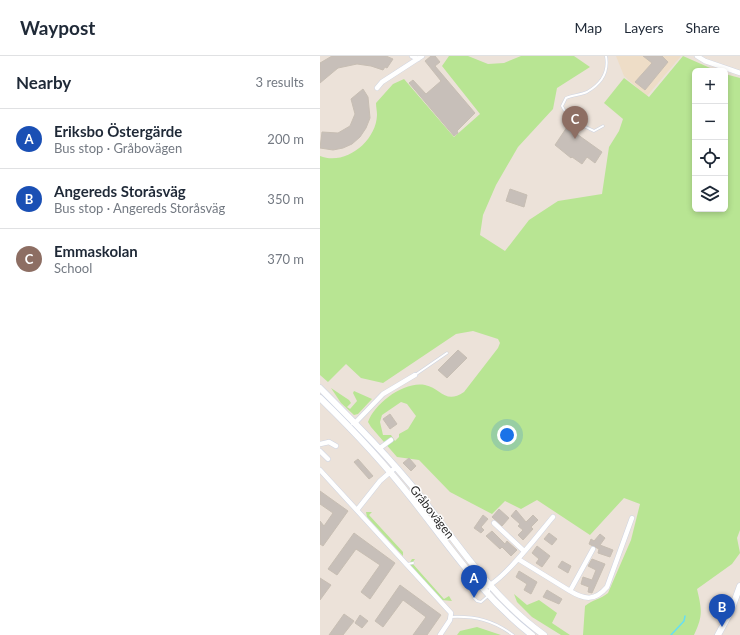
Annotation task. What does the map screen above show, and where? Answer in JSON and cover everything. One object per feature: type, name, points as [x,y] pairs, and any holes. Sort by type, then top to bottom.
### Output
[{"type":"main road","name":"Gråbovägen","points":[[320,388],[380,448],[490,586],[521,618],[544,635]]},
{"type":"main road","name":"Gråbovägen","points":[[320,398],[347,424],[390,472],[468,573],[488,596],[532,635]]},
{"type":"main road","points":[[718,635],[731,611],[740,586]]},
{"type":"street","points":[[412,56],[420,58]]},
{"type":"street","points":[[696,56],[705,61],[740,73]]},
{"type":"street","points":[[378,88],[382,82],[420,58]]},
{"type":"street","points":[[347,424],[355,423],[384,394],[415,375]]},
{"type":"street","points":[[380,448],[391,440]]},
{"type":"street","points":[[320,444],[328,442],[336,446]]},
{"type":"street","points":[[320,451],[328,459]]},
{"type":"street","points":[[357,510],[380,482],[396,467]]},
{"type":"street","points":[[320,470],[450,613],[451,617],[440,635]]},
{"type":"street","points":[[481,588],[490,586],[518,559],[553,517]]},
{"type":"street","points":[[518,559],[582,598],[588,598],[602,592],[607,587],[632,518]]},
{"type":"street","points":[[494,523],[524,551]]},
{"type":"street","points":[[570,591],[594,549]]},
{"type":"lane","points":[[603,126],[594,130],[588,128],[565,112],[562,106],[566,98],[586,92],[599,82],[606,72],[606,56]]},
{"type":"lane","points":[[415,375],[447,353]]},
{"type":"lane","points":[[406,564],[413,563]]},
{"type":"lane","points":[[468,573],[475,600],[481,602],[488,596],[490,586]]},
{"type":"lane","points":[[451,617],[466,616],[486,619],[513,635]]},
{"type":"shaded area","points":[[616,56],[681,56],[647,96],[624,76]]},
{"type":"green space","points":[[449,56],[468,56],[488,64],[504,63],[521,56],[574,56],[590,67],[557,88],[553,109],[518,147],[496,185],[483,215],[480,235],[505,251],[529,220],[558,201],[602,194],[609,147],[619,131],[623,119],[604,103],[624,78],[649,97],[683,56],[710,68],[692,68],[692,212],[728,212],[728,75],[740,78],[740,530],[737,538],[740,553],[732,564],[697,589],[701,613],[694,635],[583,635],[585,606],[608,593],[631,540],[640,504],[624,498],[590,535],[537,500],[521,509],[505,501],[492,514],[450,492],[419,460],[397,457],[371,427],[368,422],[377,408],[391,395],[408,386],[425,385],[452,397],[458,396],[464,392],[498,348],[500,343],[498,339],[473,331],[456,334],[383,383],[361,378],[346,364],[328,382],[320,375],[320,156],[339,158],[349,155],[358,149],[371,134],[375,125],[377,115],[376,103],[393,84],[404,79],[454,137],[480,114],[442,66]],"holes":[[[401,402],[407,404],[416,416],[408,429],[399,434],[399,437],[395,441],[391,435],[383,435],[380,422],[382,415]]]},
{"type":"green space","points":[[331,388],[349,400],[351,403],[347,407],[350,409],[357,401],[353,393],[354,391],[372,399],[358,414],[354,415],[341,403]]},
{"type":"green space","points":[[366,512],[372,512],[369,515],[403,552],[403,556],[367,517]]},
{"type":"green space","points":[[412,559],[415,559],[412,563],[444,599],[449,596],[452,601],[442,600],[409,564]]},
{"type":"green space","points":[[514,594],[527,605],[539,600],[557,613],[552,623],[570,635],[561,635],[532,617],[517,602]]},
{"type":"green space","points":[[477,627],[501,635],[457,635],[460,631]]},
{"type":"building","points":[[332,56],[386,56],[393,59],[387,68],[385,67],[383,70],[357,64],[338,68],[320,83],[320,63]]},
{"type":"building","points":[[431,56],[435,56],[440,62],[435,66],[475,113],[454,136],[409,83],[413,80],[426,94],[441,81],[425,61]]},
{"type":"building","points":[[643,56],[662,56],[668,62],[645,90],[635,82],[652,63]]},
{"type":"building","points":[[363,89],[368,97],[370,118],[360,137],[352,144],[343,148],[333,150],[320,148],[322,132],[338,133],[350,126],[355,114],[351,99]]},
{"type":"building","points":[[567,127],[602,152],[595,163],[587,157],[582,164],[572,157],[571,158],[555,145]]},
{"type":"building","points":[[510,189],[527,195],[524,207],[506,201]]},
{"type":"building","points":[[458,350],[467,358],[447,378],[438,370]]},
{"type":"building","points":[[390,414],[397,424],[390,429],[383,419]]},
{"type":"building","points":[[409,458],[416,466],[411,471],[403,463]]},
{"type":"building","points":[[358,459],[373,476],[369,479],[354,462]]},
{"type":"building","points":[[320,491],[348,511],[323,546],[320,544],[320,521],[324,526],[333,513],[320,504]]},
{"type":"building","points":[[499,509],[509,518],[502,526],[492,517]]},
{"type":"building","points":[[516,510],[526,522],[533,515],[538,520],[531,527],[533,529],[523,540],[518,535],[523,530],[518,526],[520,524],[511,516]]},
{"type":"building","points":[[483,515],[488,519],[481,527],[484,530],[481,533],[474,528]]},
{"type":"building","points":[[492,531],[505,544],[507,541],[517,550],[511,556],[502,547],[500,549],[486,536]]},
{"type":"building","points":[[354,533],[395,563],[370,599],[361,592],[380,565],[356,549],[337,575],[328,569]]},
{"type":"building","points":[[549,533],[557,539],[552,545],[544,539]]},
{"type":"building","points":[[600,534],[605,538],[600,545],[613,550],[610,557],[598,553],[599,549],[589,544],[591,539],[594,541]]},
{"type":"building","points":[[537,546],[550,556],[542,567],[536,563],[539,559],[532,553]]},
{"type":"building","points":[[592,559],[605,564],[592,593],[588,592],[589,587],[581,584],[583,577],[592,580],[596,570],[588,566]]},
{"type":"building","points":[[562,561],[571,566],[568,573],[558,567]]},
{"type":"building","points":[[519,571],[537,582],[531,594],[524,590],[527,584],[516,577]]},
{"type":"building","points":[[320,578],[331,585],[320,600]]},
{"type":"building","points":[[400,585],[441,615],[427,635],[413,635],[426,617],[403,600],[383,627],[375,621]]},
{"type":"building","points":[[547,590],[562,599],[559,604],[543,597]]},
{"type":"building","points":[[344,614],[354,621],[343,635],[329,635]]},
{"type":"building","points":[[360,615],[368,621],[362,628],[355,623]]},
{"type":"waterway","points":[[671,635],[684,621],[685,616]]},
{"type":"place","name":"Emmaskolan","points":[[575,139]]},
{"type":"place","name":"Eriksbo Östergärde","points":[[474,598]]},
{"type":"place","name":"Angereds Storåsväg","points":[[722,627]]}]
